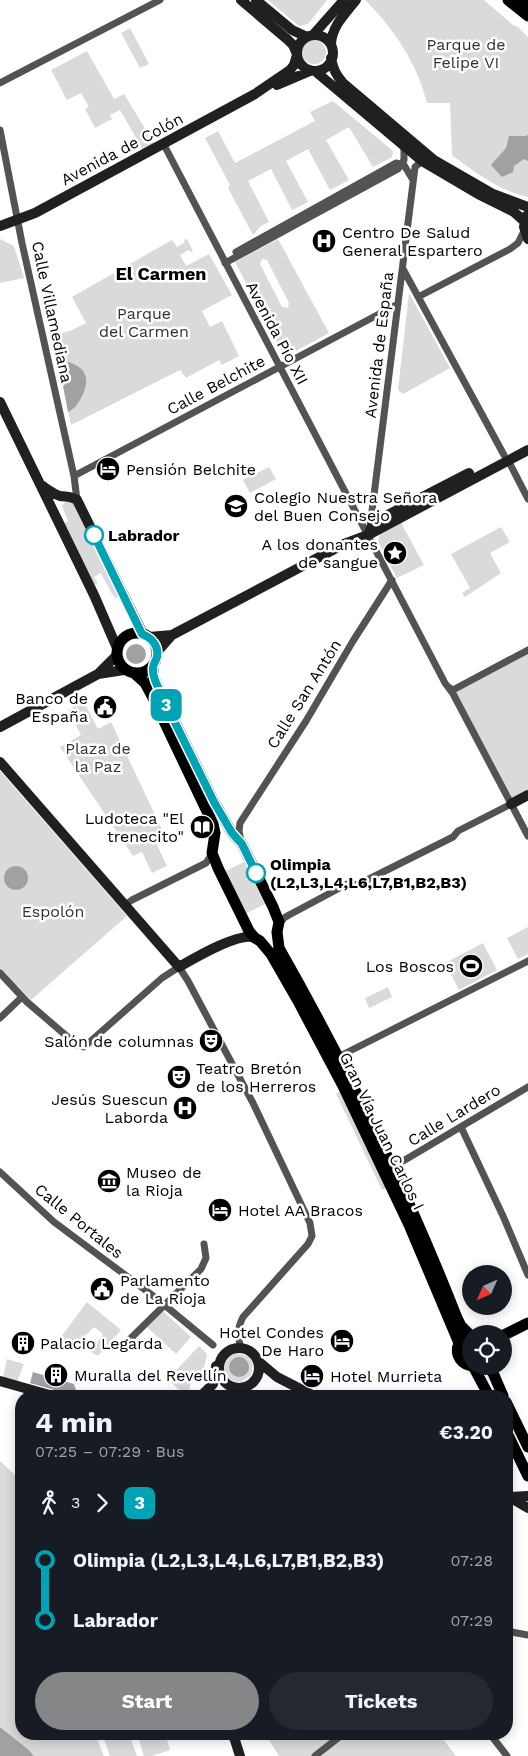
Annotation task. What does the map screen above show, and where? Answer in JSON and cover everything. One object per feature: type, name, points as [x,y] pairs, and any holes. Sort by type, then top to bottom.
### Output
[{"type":"main road","points":[[241,0],[293,45],[300,63],[304,67],[331,83],[404,147],[493,194],[528,207]]},
{"type":"main road","points":[[256,0],[292,30],[310,36],[324,37],[332,50],[332,67],[336,75],[423,158],[478,194],[514,212],[526,226]]},
{"type":"main road","points":[[298,54],[299,45],[344,0]]},
{"type":"main road","points":[[330,44],[332,32],[356,0]]},
{"type":"main road","points":[[508,0],[528,16]]},
{"type":"main road","name":"Avenida de Colón","points":[[0,226],[35,213],[255,94],[290,70],[298,54]]},
{"type":"main road","points":[[312,71],[325,67],[331,58]]},
{"type":"main road","name":"Avenida de Colón","points":[[255,94],[312,71]]},
{"type":"main road","points":[[0,402],[94,595],[118,661],[145,683],[213,824],[215,833],[212,853]]},
{"type":"main road","points":[[98,674],[145,672],[153,666],[157,652],[172,635],[344,544],[368,535],[506,458],[528,442]]},
{"type":"main road","points":[[506,458],[528,450]]},
{"type":"main road","points":[[38,483],[51,492],[77,500],[146,636]]},
{"type":"main road","points":[[53,512],[62,496]]},
{"type":"main road","points":[[0,727],[98,674],[116,652],[119,643],[127,635],[138,633],[146,636],[153,641],[157,652]]},
{"type":"main road","points":[[146,636],[172,635]]},
{"type":"main road","name":"Gran Vía Juan Carlos I","points":[[153,666],[153,676],[160,692],[214,802],[234,827],[273,907],[278,928],[277,942],[279,948],[338,1057],[393,1167],[462,1327]]},
{"type":"main road","points":[[0,762],[178,967],[244,932]]},
{"type":"main road","points":[[511,804],[528,795]]},
{"type":"main road","points":[[214,841],[234,827]]},
{"type":"main road","name":"Gran Vía Juan Carlos I","points":[[212,853],[244,932],[257,939],[271,954],[298,1001],[369,1138],[410,1227],[459,1343],[457,1351],[459,1359],[462,1362]]},
{"type":"main road","points":[[257,939],[267,940],[273,938],[278,928]]},
{"type":"main road","points":[[512,1331],[528,1323]]},
{"type":"main road","points":[[459,1343],[462,1339]]},
{"type":"main road","points":[[207,1390],[213,1384],[216,1366],[220,1359],[234,1348],[242,1348],[253,1353],[260,1366],[259,1373],[244,1390]]},
{"type":"main road","points":[[220,1359],[219,1371],[224,1381],[232,1387],[249,1385],[265,1378],[277,1377]]},
{"type":"main road","points":[[258,1361],[277,1377],[302,1390]]},
{"type":"main road","points":[[477,1375],[486,1390]]},
{"type":"main road","points":[[494,1375],[501,1390]]},
{"type":"main road","points":[[0,1381],[32,1390]]},
{"type":"main road","points":[[513,1412],[524,1428],[528,1447]]},
{"type":"main road","points":[[513,1445],[528,1476]]},
{"type":"main road","points":[[513,1496],[528,1496]]},
{"type":"main road","points":[[513,1499],[528,1508]]},
{"type":"main road","points":[[235,1740],[240,1756]]},
{"type":"street","points":[[0,83],[160,0]]},
{"type":"street","name":"Calle Villamediana","points":[[0,130],[74,476],[77,500]]},
{"type":"street","name":"Avenida Pío XII","points":[[163,144],[528,836]]},
{"type":"street","points":[[225,262],[398,169],[405,155],[404,147]]},
{"type":"street","name":"Avenida de España","points":[[368,535],[415,167],[423,158]]},
{"type":"street","points":[[231,254],[396,163],[402,164],[413,181]]},
{"type":"street","points":[[418,297],[510,249],[518,242],[526,226]]},
{"type":"street","points":[[403,269],[528,499]]},
{"type":"street","name":"Calle Belchite","points":[[74,476],[398,304]]},
{"type":"street","name":"Calle San Antón","points":[[234,827],[306,721],[353,641],[392,580]]},
{"type":"street","points":[[451,691],[528,650]]},
{"type":"street","points":[[278,928],[284,918],[290,914],[349,883],[357,885],[453,837],[458,831],[511,804]]},
{"type":"street","points":[[125,905],[208,861],[212,853]]},
{"type":"street","points":[[199,866],[210,864],[218,868]]},
{"type":"street","points":[[338,1057],[528,961]]},
{"type":"street","points":[[0,973],[22,997],[77,1045],[84,1047],[162,978],[178,967],[222,1042],[310,1223],[312,1236],[308,1244],[243,1317],[238,1327],[237,1335],[242,1348]]},
{"type":"street","points":[[0,1018],[22,997]]},
{"type":"street","name":"Calle Lardero","points":[[393,1167],[528,1087]]},
{"type":"street","points":[[461,1128],[503,1216],[528,1275]]},
{"type":"street","name":"Calle Portales","points":[[0,1172],[54,1222],[164,1304],[213,1346]]},
{"type":"street","points":[[129,1340],[204,1263],[204,1244]]},
{"type":"street","points":[[513,1632],[528,1635]]},
{"type":"street","points":[[315,1756],[335,1740]]},
{"type":"street","points":[[495,1740],[507,1756]]},
{"type":"green space","points":[[268,0],[327,0],[308,24],[299,26]]},
{"type":"green space","name":"Parque de Felipe VI","points":[[365,0],[484,0],[528,37],[528,197],[497,186],[452,155],[450,103],[427,103],[411,60],[386,23]]},
{"type":"green space","points":[[130,28],[149,64],[140,68],[121,33]]},
{"type":"green space","points":[[314,40],[322,44],[326,52],[322,60],[314,64],[306,60],[302,52],[306,44]]},
{"type":"green space","points":[[87,51],[114,99],[124,94],[156,147],[145,153],[120,110],[110,115],[112,119],[95,128],[85,109],[89,107],[81,93],[67,100],[51,70]]},
{"type":"green space","points":[[333,101],[393,151],[392,157],[373,167],[349,127],[326,140],[349,180],[330,190],[308,149],[286,161],[308,202],[292,210],[271,169],[248,181],[269,222],[261,226],[253,235],[228,188],[230,185],[205,138],[218,131],[235,163],[315,121],[310,112]]},
{"type":"green space","points":[[0,239],[14,246],[24,278],[0,283]]},
{"type":"green space","name":"Parque del Carmen","points":[[187,239],[193,251],[190,252],[189,250],[180,255],[186,266],[209,254],[232,295],[202,311],[210,327],[222,321],[239,356],[222,365],[219,360],[186,378],[180,370],[71,425],[53,335],[70,331],[86,323],[72,297],[172,240],[177,247]]},
{"type":"green space","points":[[278,239],[329,333],[285,357],[235,262]],"holes":[[[262,259],[267,260],[289,303],[288,308],[282,307],[260,264]]]},
{"type":"green space","points":[[409,293],[450,368],[403,394],[398,390]]},
{"type":"green space","points":[[269,467],[276,479],[250,493],[243,480]]},
{"type":"green space","points":[[66,501],[74,504],[119,597],[116,598],[112,594],[101,573],[94,577],[98,583],[94,585],[64,523],[68,521],[62,506]]},
{"type":"green space","points":[[400,521],[424,565],[397,578],[378,542],[380,532]]},
{"type":"green space","points":[[501,527],[510,542],[490,553],[501,573],[465,597],[462,593],[470,588],[451,554]]},
{"type":"green space","points":[[528,650],[528,795],[511,804],[451,691]]},
{"type":"green space","name":"Plaza de la Paz","points":[[84,702],[98,729],[111,722],[167,840],[157,845],[167,866],[152,873],[142,852],[133,856],[60,747],[81,735],[68,710]]},
{"type":"green space","name":"Espolón","points":[[0,771],[127,916],[31,1000],[0,968]]},
{"type":"green space","points":[[244,862],[265,904],[245,914],[224,872]]},
{"type":"green space","points":[[528,927],[528,954],[518,959],[507,938]]},
{"type":"green space","name":"Los Boscos","points":[[483,943],[497,970],[459,990],[445,963]]},
{"type":"green space","points":[[388,987],[392,997],[369,1008],[365,998]]},
{"type":"green space","points":[[340,1091],[387,1188],[382,1190],[336,1094]]},
{"type":"green space","points":[[87,1302],[121,1330],[98,1356],[91,1352],[103,1334],[94,1327],[73,1348],[58,1341]]},
{"type":"green space","points":[[163,1311],[191,1337],[176,1354],[147,1327]]},
{"type":"green space","points":[[199,1346],[207,1354],[203,1373],[191,1381],[189,1390],[179,1390],[168,1379]]},
{"type":"green space","points":[[236,1353],[248,1356],[253,1363],[251,1375],[241,1382],[230,1379],[226,1375],[225,1370],[227,1360]]},
{"type":"green space","points":[[7,1359],[24,1364],[17,1382],[3,1378]]},
{"type":"green space","points":[[0,1461],[15,1475],[15,1739],[0,1727]]},
{"type":"green space","points":[[16,1740],[97,1740],[104,1756],[34,1756]]},
{"type":"green space","points":[[104,1740],[131,1740],[137,1756],[110,1756]]},
{"type":"green space","points":[[139,1740],[167,1740],[170,1750],[152,1756],[144,1756]]},
{"type":"green space","points":[[269,1740],[331,1740],[311,1756],[279,1756]]},
{"type":"green space","points":[[336,1740],[444,1740],[456,1756],[316,1756]]},
{"type":"shaded area","points":[[528,135],[528,161],[524,159],[514,166],[513,172],[502,177],[491,165],[506,148],[509,136]]},
{"type":"shaded area","points":[[58,360],[72,363],[82,369],[86,379],[86,386],[80,400],[68,412]]},
{"type":"shaded area","points":[[136,644],[143,647],[146,654],[143,661],[136,664],[129,661],[126,654],[129,647]]},
{"type":"shaded area","points":[[16,866],[24,870],[28,878],[24,886],[16,890],[8,886],[4,878],[8,870]]},
{"type":"shaded area","points":[[239,1357],[246,1360],[249,1367],[246,1374],[239,1377],[232,1374],[229,1367],[232,1360]]},
{"type":"shaded area","points":[[33,1372],[74,1384],[76,1390],[55,1390],[30,1383]]},
{"type":"shaded area","points":[[0,1727],[34,1756],[0,1756]]},
{"type":"bus line","name":"3","points":[[94,535],[142,634],[149,637],[156,646],[157,657],[153,666],[153,676],[160,692],[214,802],[232,833],[242,844],[256,873]]},
{"type":"place","name":"Centro De Salud General Espartero","points":[[324,241]]},
{"type":"place","name":"Pensión Belchite","points":[[108,469]]},
{"type":"place","name":"Colegio Nuestra Señora del Buen Consejo","points":[[236,506]]},
{"type":"place","name":"Labrador","points":[[94,535]]},
{"type":"place","name":"A los donantes de sangue","points":[[395,553]]},
{"type":"place","name":"Banco de España","points":[[105,707]]},
{"type":"place","name":"Ludoteca \"El trenecito\"","points":[[202,827]]},
{"type":"place","name":"Olimpia (L2,L3,L4,L6,L7,B1,B2,B3)","points":[[256,873]]},
{"type":"place","name":"Los Boscos","points":[[471,966]]},
{"type":"place","name":"Salón de columnas","points":[[211,1041]]},
{"type":"place","name":"Teatro Bretón de los Herreros","points":[[179,1077]]},
{"type":"place","name":"Jesús Suescun Laborda","points":[[185,1108]]},
{"type":"place","name":"Museo de la Rioja","points":[[109,1181]]},
{"type":"place","name":"Hotel AA Bracos","points":[[220,1210]]},
{"type":"place","name":"Parlamento de La Rioja","points":[[102,1289]]},
{"type":"place","name":"Hotel Condes De Haro","points":[[342,1341]]},
{"type":"place","name":"Palacio Legarda","points":[[23,1343]]},
{"type":"place","name":"Muralla del Revellín","points":[[56,1375]]},
{"type":"place","name":"Hotel Murrieta","points":[[312,1376]]},
{"type":"district","name":"El Carmen","points":[[161,273]]}]
